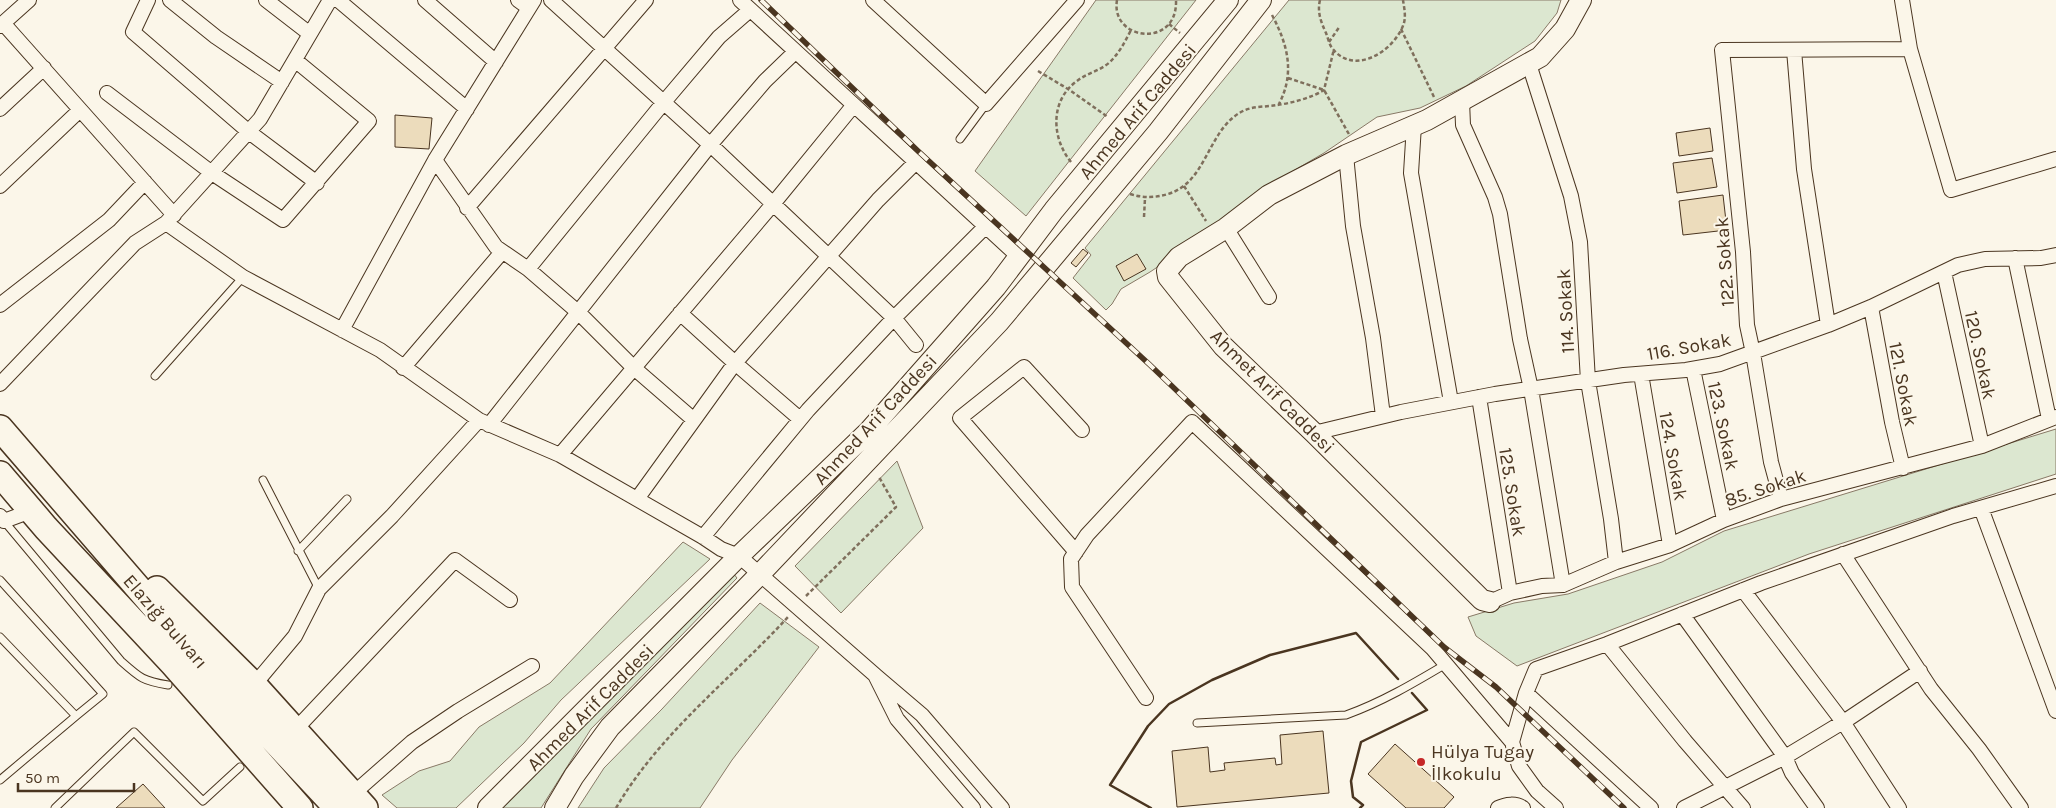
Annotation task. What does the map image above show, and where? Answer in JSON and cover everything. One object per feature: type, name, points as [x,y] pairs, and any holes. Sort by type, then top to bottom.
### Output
[{"type":"highway","name":"Elazığ Bulvarı","points":[[0,428],[222,685],[352,803]]},
{"type":"highway","name":"Elazığ Bulvarı","points":[[0,474],[81,566],[173,664],[300,808]]},
{"type":"highway","points":[[92,536],[168,599],[254,686],[294,730],[352,803]]},
{"type":"highway","points":[[81,566],[121,630],[240,767],[279,808]]},
{"type":"street","points":[[29,0],[2,24],[44,68],[145,182],[170,219],[243,277],[380,350],[403,368],[484,422],[560,455],[703,537],[720,549],[739,556],[922,715],[1002,808]]},
{"type":"street","points":[[148,0],[133,32],[249,132],[317,183]]},
{"type":"street","points":[[170,0],[216,37],[282,82]]},
{"type":"street","points":[[266,0],[310,34]]},
{"type":"street","points":[[0,384],[135,243],[170,219],[249,132],[260,119],[330,0]]},
{"type":"street","points":[[338,0],[467,109]]},
{"type":"street","points":[[426,0],[496,62]]},
{"type":"street","points":[[551,0],[664,102],[894,318],[916,345]]},
{"type":"street","points":[[467,208],[646,0]]},
{"type":"street","points":[[740,0],[1019,257]]},
{"type":"street","points":[[873,0],[986,104],[1077,0]]},
{"type":"street","name":"Ahmed Arif Caddesi","points":[[488,808],[739,556],[868,432],[996,287],[1054,210],[1228,0]]},
{"type":"street","name":"Ahmet Arif Caddesi","points":[[1490,602],[1482,600],[1314,432],[1223,346],[1168,277],[1167,271],[1179,257],[1221,231],[1269,195],[1352,153],[1442,112],[1540,57],[1565,29],[1581,0]]},
{"type":"street","points":[[1902,0],[1910,49],[1951,190],[2056,159]]},
{"type":"street","points":[[342,330],[435,160],[496,62],[527,3]]},
{"type":"street","name":"Ahmed Arif Caddesi","points":[[555,808],[574,776],[610,727],[760,574],[999,322],[1158,132],[1266,7]]},
{"type":"street","points":[[528,269],[664,102],[719,38],[750,10]]},
{"type":"street","points":[[1828,325],[1804,169],[1794,50],[1910,49]]},
{"type":"street","name":"122. Sokak","points":[[1781,499],[1770,462],[1753,353],[1746,326],[1743,252],[1722,50],[1794,50]]},
{"type":"street","points":[[254,686],[295,636],[319,589],[484,422],[580,313],[710,145],[765,81],[795,52]]},
{"type":"street","points":[[107,93],[212,173],[283,220],[369,121],[295,60]]},
{"type":"street","name":"114. Sokak","points":[[1529,64],[1571,196],[1580,242],[1588,381],[1611,519],[1616,562]]},
{"type":"street","points":[[0,109],[44,68]]},
{"type":"street","points":[[1462,101],[1463,125],[1495,197],[1500,214],[1563,585]]},
{"type":"street","points":[[560,455],[853,106]]},
{"type":"street","points":[[0,186],[80,110]]},
{"type":"street","points":[[1414,125],[1411,173],[1451,402]]},
{"type":"street","points":[[1352,153],[1353,226],[1373,338],[1384,416]]},
{"type":"street","points":[[435,160],[496,247],[528,269],[580,313],[634,368],[694,420]]},
{"type":"street","points":[[637,499],[735,363],[878,200],[915,163]]},
{"type":"street","points":[[0,305],[109,220],[145,182]]},
{"type":"street","points":[[703,537],[800,419],[894,318],[985,227]]},
{"type":"street","points":[[1221,231],[1269,297]]},
{"type":"street","points":[[403,368],[502,252]]},
{"type":"street","name":"116. Sokak","points":[[1314,432],[1478,397],[1720,364],[1828,325],[1871,307],[1958,265],[1985,259],[2041,258],[2056,255]]},
{"type":"street","points":[[2015,258],[2053,418]]},
{"type":"street","name":"120. Sokak","points":[[1944,272],[1982,446]]},
{"type":"street","name":"121. Sokak","points":[[1871,307],[1892,422],[1903,468]]},
{"type":"street","points":[[680,313],[800,419]]},
{"type":"street","points":[[1076,552],[960,418],[1024,367],[1082,430]]},
{"type":"street","name":"123. Sokak","points":[[1693,369],[1724,520]]},
{"type":"street","name":"124. Sokak","points":[[1640,374],[1670,545]]},
{"type":"street","name":"125. Sokak","points":[[1478,397],[1510,593]]},
{"type":"street","name":"85. Sokak","points":[[1490,602],[1510,593],[1542,586],[1563,585],[1616,562],[1670,545],[1724,520],[1781,499],[1982,446],[2053,418]]},
{"type":"street","points":[[1146,698],[1072,587],[1071,559],[1087,535],[1192,422],[1433,649],[1512,742],[1519,766],[1537,791],[1556,808]]},
{"type":"street","points":[[1512,742],[1526,693],[1536,669],[1843,554],[1981,508],[2056,486]]},
{"type":"street","points":[[1981,508],[2056,710]]},
{"type":"street","points":[[1,521],[31,511]]},
{"type":"street","points":[[1843,554],[1931,689],[1979,749],[2021,808]]},
{"type":"street","points":[[294,730],[456,560],[510,600]]},
{"type":"street","points":[[1743,590],[1843,722],[1899,808]]},
{"type":"street","points":[[1682,614],[1785,758],[1792,773],[1817,808]]},
{"type":"street","points":[[1606,644],[1685,741],[1743,808]]},
{"type":"street","points":[[352,803],[412,742],[458,710],[532,666]]},
{"type":"street","points":[[1684,808],[1725,786],[1785,758],[1920,671]]},
{"type":"street","points":[[875,675],[897,719],[973,808]]},
{"type":"street","points":[[1526,693],[1651,808]]},
{"type":"street","points":[[1498,808],[1505,804],[1523,808]]},
{"type":"lane","points":[[960,139],[986,104]]},
{"type":"lane","points":[[155,376],[243,277]]},
{"type":"lane","points":[[263,480],[319,589]]},
{"type":"lane","points":[[298,551],[347,499]]},
{"type":"lane","points":[[1,521],[121,661],[139,677],[148,682],[168,685]]},
{"type":"lane","points":[[0,580],[103,694],[0,780]]},
{"type":"lane","points":[[0,637],[76,716]]},
{"type":"lane","points":[[1197,723],[1346,715],[1366,708],[1407,688],[1446,664]]},
{"type":"lane","points":[[55,808],[134,732],[203,801],[240,767]]},
{"type":"path","points":[[1117,0],[1118,15],[1123,24],[1131,30],[1149,35],[1159,32],[1169,24],[1176,11],[1176,0]]},
{"type":"path","points":[[1320,0],[1319,12],[1329,42],[1341,55],[1350,59],[1376,57],[1387,49],[1404,23],[1403,0]]},
{"type":"path","points":[[1266,7],[1280,33],[1288,57],[1288,78],[1279,105]]},
{"type":"path","points":[[1169,24],[1180,33]]},
{"type":"path","points":[[1329,42],[1340,26]]},
{"type":"path","points":[[1401,29],[1442,112]]},
{"type":"path","points":[[1072,164],[1064,153],[1056,131],[1059,106],[1068,89],[1077,80],[1108,64],[1123,45],[1131,30]]},
{"type":"path","points":[[1334,49],[1324,90],[1352,153]]},
{"type":"path","points":[[1038,71],[1068,89],[1109,118]]},
{"type":"path","points":[[1288,78],[1324,90]]},
{"type":"path","points":[[1130,194],[1146,198],[1166,195],[1184,186],[1197,173],[1224,130],[1242,112],[1253,108],[1279,105],[1324,90]]},
{"type":"path","points":[[1184,186],[1221,231]]},
{"type":"path","points":[[1144,217],[1146,198]]},
{"type":"path","points":[[616,808],[648,762],[680,726],[896,507],[879,477]]},
{"type":"green space","points":[[1096,0],[1196,0],[1026,216],[975,171]]},
{"type":"green space","points":[[1289,0],[1561,0],[1557,13],[1535,41],[1466,86],[1420,108],[1377,117],[1324,153],[1264,188],[1222,224],[1121,289],[1106,310],[1073,278],[1091,255],[1085,248]]},
{"type":"green space","points":[[2056,429],[2056,474],[1809,554],[1517,666],[1476,636],[1468,617],[1514,603],[1568,594],[1662,562],[1724,531]]},
{"type":"green space","points":[[897,461],[923,528],[841,613],[795,566]]},
{"type":"green space","points":[[683,542],[710,559],[561,700],[524,743],[456,808],[397,808],[382,795],[419,771],[450,761],[479,727],[550,683]]},
{"type":"green space","points":[[733,573],[737,578],[591,729],[541,808],[501,808]]},
{"type":"green space","points":[[760,603],[819,647],[732,760],[700,808],[578,808],[604,768],[662,709]]},
{"type":"building","points":[[395,115],[432,118],[429,149],[395,147]]},
{"type":"building","points":[[1710,128],[1713,151],[1679,156],[1676,133]]},
{"type":"building","points":[[1712,158],[1717,187],[1677,193],[1673,163]]},
{"type":"building","points":[[1723,195],[1727,230],[1683,235],[1679,201]]},
{"type":"building","points":[[1083,249],[1088,253],[1076,267],[1071,263]]},
{"type":"building","points":[[1137,254],[1146,269],[1124,281],[1116,266]]},
{"type":"building","points":[[1323,731],[1329,793],[1177,807],[1172,751],[1208,747],[1210,772],[1225,770],[1224,763],[1275,758],[1276,765],[1282,764],[1280,735]]},
{"type":"building","points":[[1395,744],[1454,797],[1444,808],[1406,808],[1368,774]]},
{"type":"building","points":[[143,784],[165,808],[116,808]]},
{"type":"railway","points":[[761,0],[918,151],[1150,365],[1444,647],[1496,687],[1624,808]]},
{"type":"wall","points":[[1151,808],[1110,785],[1148,726],[1169,704],[1212,680],[1270,655],[1356,633],[1398,679]]},
{"type":"wall","points":[[1360,808],[1363,805],[1353,797],[1351,781],[1361,742],[1427,710],[1412,693]]},
{"type":"place","name":"Hülya Tugay İlkokulu","points":[[1421,762]]}]
